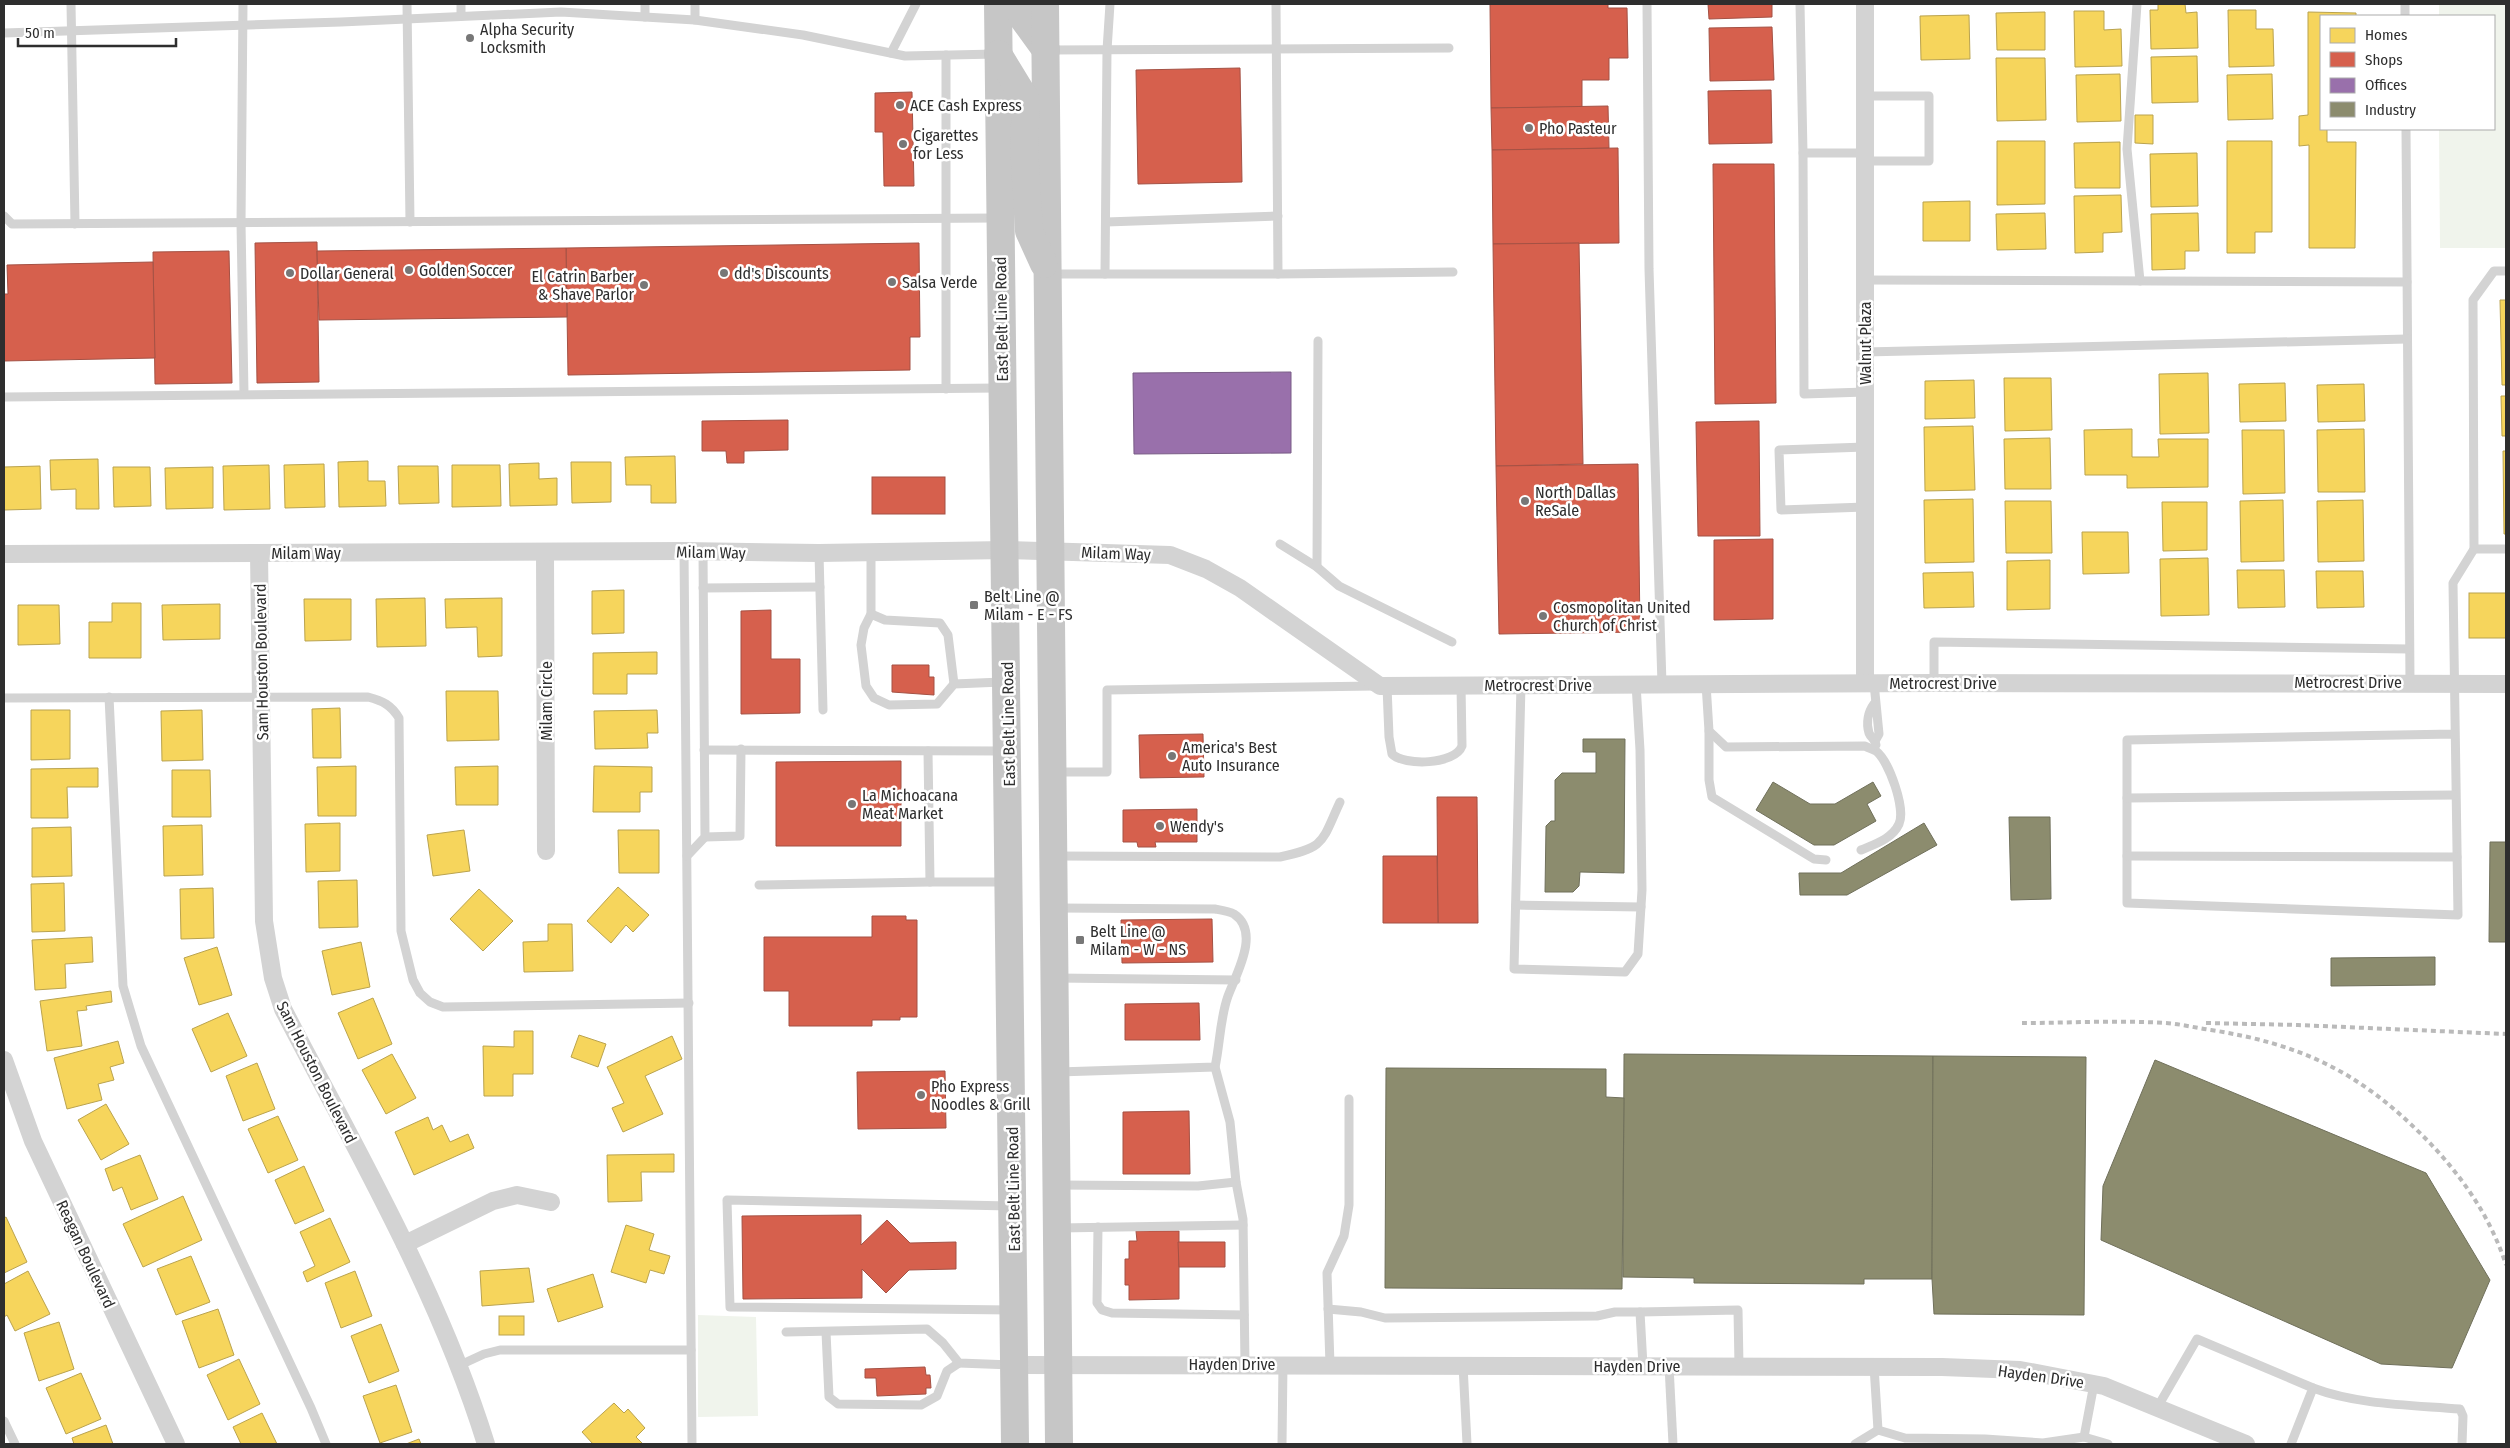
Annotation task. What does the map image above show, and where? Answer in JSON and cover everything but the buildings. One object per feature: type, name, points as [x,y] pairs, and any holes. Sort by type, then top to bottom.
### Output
[{"type":"main road","name":"East Belt Line Road","points":[[998,4],[999,218],[1006,550],[1015,1444]]},
{"type":"main road","points":[[1022,4],[1022,17],[1046,50]]},
{"type":"main road","points":[[1045,4],[1059,1444]]},
{"type":"main road","points":[[998,54],[1026,100],[1024,147],[1028,231],[1048,274]]},
{"type":"street","name":"Walnut Plaza","points":[[1865,4],[1865,507],[1869,683]]},
{"type":"street","name":"Milam Way","points":[[4,554],[703,551],[819,554],[1051,550],[1170,555],[1206,569],[1240,588],[1383,686]]},
{"type":"street","name":"Milam Circle","points":[[545,552],[546,851]]},
{"type":"street","name":"Sam Houston Boulevard","points":[[259,553],[264,922],[273,978],[283,1009],[405,1244],[458,1366],[486,1444]]},
{"type":"street","name":"Metrocrest Drive","points":[[1383,686],[1934,682],[2506,684]]},
{"type":"street","name":"Reagan Boulevard","points":[[4,1060],[33,1141],[176,1444]]},
{"type":"street","points":[[405,1244],[493,1201],[517,1195],[551,1202]]},
{"type":"street","name":"Hayden Drive","points":[[1015,1365],[1874,1366],[2020,1370],[2104,1386],[2246,1444]]},
{"type":"lane","points":[[71,4],[75,224]]},
{"type":"lane","points":[[243,4],[241,223],[244,394]]},
{"type":"lane","points":[[407,4],[410,222]]},
{"type":"lane","points":[[461,4],[461,16]]},
{"type":"lane","points":[[645,4],[645,17]]},
{"type":"lane","points":[[695,4],[695,20]]},
{"type":"lane","points":[[891,53],[916,4]]},
{"type":"lane","points":[[1105,274],[1107,50],[1110,4]]},
{"type":"lane","points":[[1276,4],[1278,274]]},
{"type":"lane","points":[[1647,4],[1649,269],[1662,684]]},
{"type":"lane","points":[[1800,4],[1804,394],[1865,392]]},
{"type":"lane","points":[[2137,4],[2127,149],[2140,281]]},
{"type":"lane","points":[[4,33],[71,32],[561,12],[695,20],[803,35],[905,56],[998,54]]},
{"type":"lane","points":[[1046,50],[1449,48]]},
{"type":"lane","points":[[946,55],[946,389]]},
{"type":"lane","points":[[1803,153],[1929,161],[1929,96],[1865,96]]},
{"type":"lane","points":[[2406,130],[2410,683]]},
{"type":"lane","points":[[4,216],[12,224],[999,218]]},
{"type":"lane","points":[[1106,222],[1278,216]]},
{"type":"lane","points":[[2454,734],[2127,740],[2127,903],[2458,915],[2453,683],[2453,583],[2474,549],[2473,300],[2494,271],[2506,271]]},
{"type":"lane","points":[[1048,274],[1453,272]]},
{"type":"lane","points":[[1865,280],[2407,282]]},
{"type":"lane","points":[[1865,352],[2407,339]]},
{"type":"lane","points":[[1317,566],[1318,341]]},
{"type":"lane","points":[[4,397],[1002,388]]},
{"type":"lane","points":[[1865,448],[1779,450],[1781,510],[1865,507]]},
{"type":"lane","points":[[1280,544],[1317,566],[1339,586],[1452,642]]},
{"type":"lane","points":[[2474,549],[2506,549]]},
{"type":"lane","points":[[684,551],[692,1444]]},
{"type":"lane","points":[[687,856],[705,837],[703,551]]},
{"type":"lane","points":[[871,552],[871,614],[864,628],[861,645],[866,686],[874,698],[888,705],[937,704],[954,684],[1007,681]]},
{"type":"lane","points":[[819,554],[823,710]]},
{"type":"lane","points":[[703,588],[820,587]]},
{"type":"lane","points":[[871,614],[885,620],[940,623],[948,635],[954,684]]},
{"type":"lane","points":[[1934,682],[1934,642],[2409,649]]},
{"type":"lane","points":[[1869,683],[1874,704],[1878,711],[1879,734],[1875,741],[1876,752]]},
{"type":"lane","points":[[1521,685],[1514,969],[1625,972],[1638,954],[1641,907],[1640,750],[1636,684]]},
{"type":"lane","points":[[1706,684],[1709,731],[1709,780],[1712,797],[1814,859],[1826,860]]},
{"type":"lane","points":[[1053,772],[1107,772],[1107,690],[1383,686],[1392,754],[1400,760],[1438,761],[1453,757],[1460,751],[1462,746],[1461,686]]},
{"type":"lane","points":[[4,698],[261,696],[368,697],[383,701],[393,708],[399,718],[401,930],[413,980],[420,993],[430,1002],[443,1007],[689,1003]]},
{"type":"lane","points":[[109,697],[123,986],[141,1046],[312,1408],[326,1444]]},
{"type":"lane","points":[[1709,731],[1726,747],[1865,746],[1876,752],[1888,769],[1900,803],[1900,823],[1888,838],[1861,850]]},
{"type":"lane","points":[[705,837],[740,836],[741,749]]},
{"type":"lane","points":[[704,750],[1008,751]]},
{"type":"lane","points":[[928,750],[930,882]]},
{"type":"lane","points":[[2127,798],[2455,795]]},
{"type":"lane","points":[[1054,856],[1280,856],[1308,850],[1321,841],[1340,802]]},
{"type":"lane","points":[[2127,856],[2457,856]]},
{"type":"lane","points":[[759,885],[1009,882]]},
{"type":"lane","points":[[1516,905],[1641,907]]},
{"type":"lane","points":[[1054,908],[1216,909],[1234,914],[1244,926],[1247,943],[1236,980],[1228,996],[1215,1068],[1230,1122],[1243,1226],[1245,1364]]},
{"type":"lane","points":[[1055,978],[1236,980]]},
{"type":"lane","points":[[1056,1072],[1215,1068]]},
{"type":"lane","points":[[1330,1364],[1327,1273],[1344,1236],[1349,1204],[1349,1099]]},
{"type":"lane","points":[[1057,1185],[1198,1186],[1236,1182]]},
{"type":"lane","points":[[1013,1206],[727,1200],[730,1307],[1014,1310]]},
{"type":"lane","points":[[1057,1228],[1243,1226]]},
{"type":"lane","points":[[1098,1227],[1097,1302],[1102,1310],[1112,1313],[1244,1315]]},
{"type":"lane","points":[[1328,1309],[1361,1312],[1385,1318],[1597,1316],[1615,1312],[1738,1310],[1739,1366]]},
{"type":"lane","points":[[1640,1312],[1643,1366]]},
{"type":"lane","points":[[786,1332],[927,1329],[943,1343],[959,1363]]},
{"type":"lane","points":[[826,1332],[829,1397],[838,1404],[921,1404],[938,1396],[948,1372],[959,1363],[1015,1365]]},
{"type":"lane","points":[[2157,1408],[2196,1339],[2327,1394],[2460,1409],[2463,1416],[2462,1444]]},
{"type":"lane","points":[[458,1366],[484,1354],[500,1350],[691,1350]]},
{"type":"lane","points":[[1282,1444],[1283,1364]]},
{"type":"lane","points":[[1463,1365],[1466,1444]]},
{"type":"lane","points":[[1669,1366],[1673,1444]]},
{"type":"lane","points":[[1874,1366],[1878,1430]]},
{"type":"lane","points":[[2084,1437],[2094,1384]]},
{"type":"lane","points":[[2291,1444],[2313,1388]]},
{"type":"lane","points":[[4,1421],[14,1444]]},
{"type":"lane","points":[[1855,1444],[1878,1430],[1905,1438],[1985,1439],[2043,1443],[2084,1437],[2108,1444]]},
{"type":"shaded area","points":[[2439,4],[2506,4],[2506,248],[2440,248],[2439,130],[2495,130],[2495,15],[2439,15]]},
{"type":"shaded area","points":[[698,1315],[756,1317],[758,1416],[698,1417]]},
{"type":"railway","points":[[2022,1023],[2130,1022],[2177,1024],[2273,1043],[2326,1064],[2375,1094],[2399,1113],[2449,1164],[2482,1212],[2506,1265]]},
{"type":"railway","points":[[2206,1023],[2506,1034]]},
{"type":"place","name":"Alpha Security Locksmith","points":[[470,38]]},
{"type":"place","name":"ACE Cash Express","points":[[900,105]]},
{"type":"place","name":"Pho Pasteur","points":[[1529,128]]},
{"type":"place","name":"Cigarettes for Less","points":[[903,144]]},
{"type":"place","name":"Golden Soccer","points":[[409,270]]},
{"type":"place","name":"Dollar General","points":[[290,273]]},
{"type":"place","name":"dd's Discounts","points":[[724,273]]},
{"type":"place","name":"Salsa Verde","points":[[892,282]]},
{"type":"place","name":"El Catrin Barber & Shave Parlor","points":[[644,285]]},
{"type":"place","name":"North Dallas ReSale","points":[[1525,501]]},
{"type":"place","name":"Belt Line @ Milam - E - FS","points":[[974,605]]},
{"type":"place","name":"Cosmopolitan United Church of Christ","points":[[1543,616]]},
{"type":"place","name":"America's Best Auto Insurance","points":[[1172,756]]},
{"type":"place","name":"La Michoacana Meat Market","points":[[852,804]]},
{"type":"place","name":"Wendy's","points":[[1160,826]]},
{"type":"place","name":"Belt Line @ Milam - W - NS","points":[[1080,940]]},
{"type":"place","name":"Pho Express Noodles & Grill","points":[[921,1095]]}]
